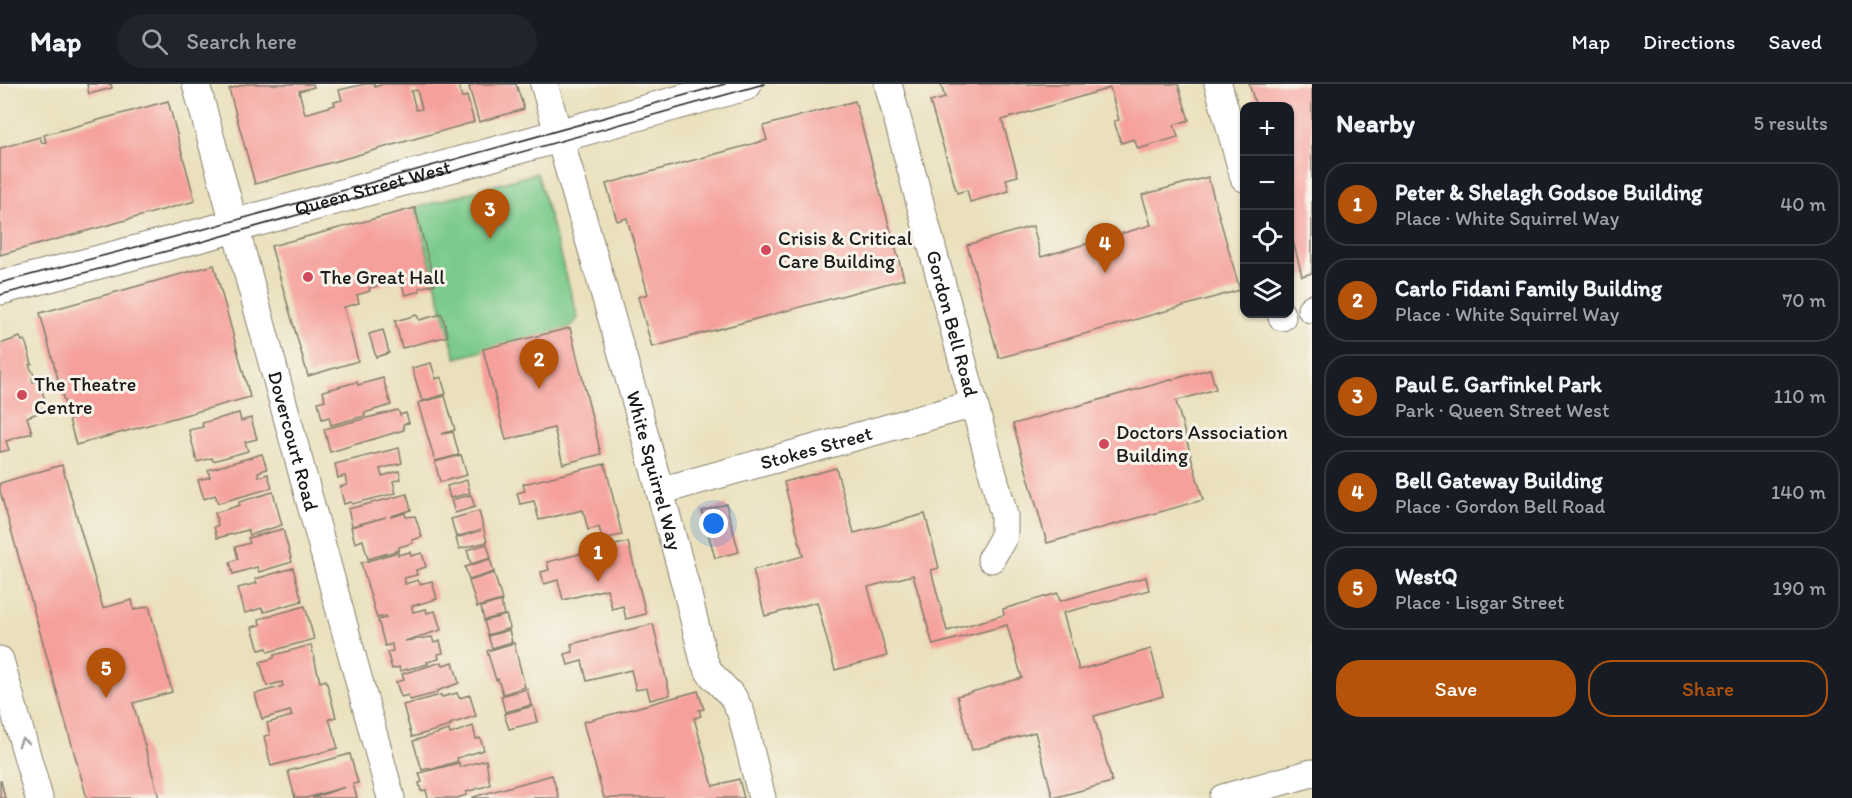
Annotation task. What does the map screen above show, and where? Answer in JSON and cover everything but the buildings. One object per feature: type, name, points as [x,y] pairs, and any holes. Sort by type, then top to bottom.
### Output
[{"type":"main road","name":"Queen Street West","points":[[0,288],[745,84]]},
{"type":"street","name":"Dovercourt Road","points":[[196,84],[392,798]]},
{"type":"street","name":"White Squirrel Way","points":[[544,84],[660,491],[704,661],[710,673],[733,698],[741,713],[762,798]]},
{"type":"street","name":"Gordon Bell Road","points":[[888,84],[1004,515],[1004,536],[992,559]]},
{"type":"street","points":[[1218,84],[1240,161]]},
{"type":"street","name":"Stokes Street","points":[[660,491],[974,404]]},
{"type":"street","points":[[0,660],[39,798]]},
{"type":"street","points":[[1223,798],[1312,773]]},
{"type":"green space","points":[[537,173],[578,318],[570,328],[456,358],[415,208]]},
{"type":"tram line","points":[[0,283],[208,228],[725,84]]},
{"type":"tram line","points":[[0,295],[194,244],[764,84]]},
{"type":"place","name":"Paul E. Garfinkel Park","points":[[490,239]]},
{"type":"place","name":"Crisis & Critical Care Building","points":[[766,250]]},
{"type":"place","name":"Bell Gateway Building","points":[[1105,273]]},
{"type":"place","name":"The Great Hall","points":[[308,277]]},
{"type":"place","name":"Carlo Fidani Family Building","points":[[539,389]]},
{"type":"place","name":"The Theatre Centre","points":[[22,395]]},
{"type":"place","name":"Doctors Association Building","points":[[1104,444]]},
{"type":"place","name":"Peter & Shelagh Godsoe Building","points":[[598,582]]},
{"type":"place","name":"WestQ","points":[[106,698]]}]
